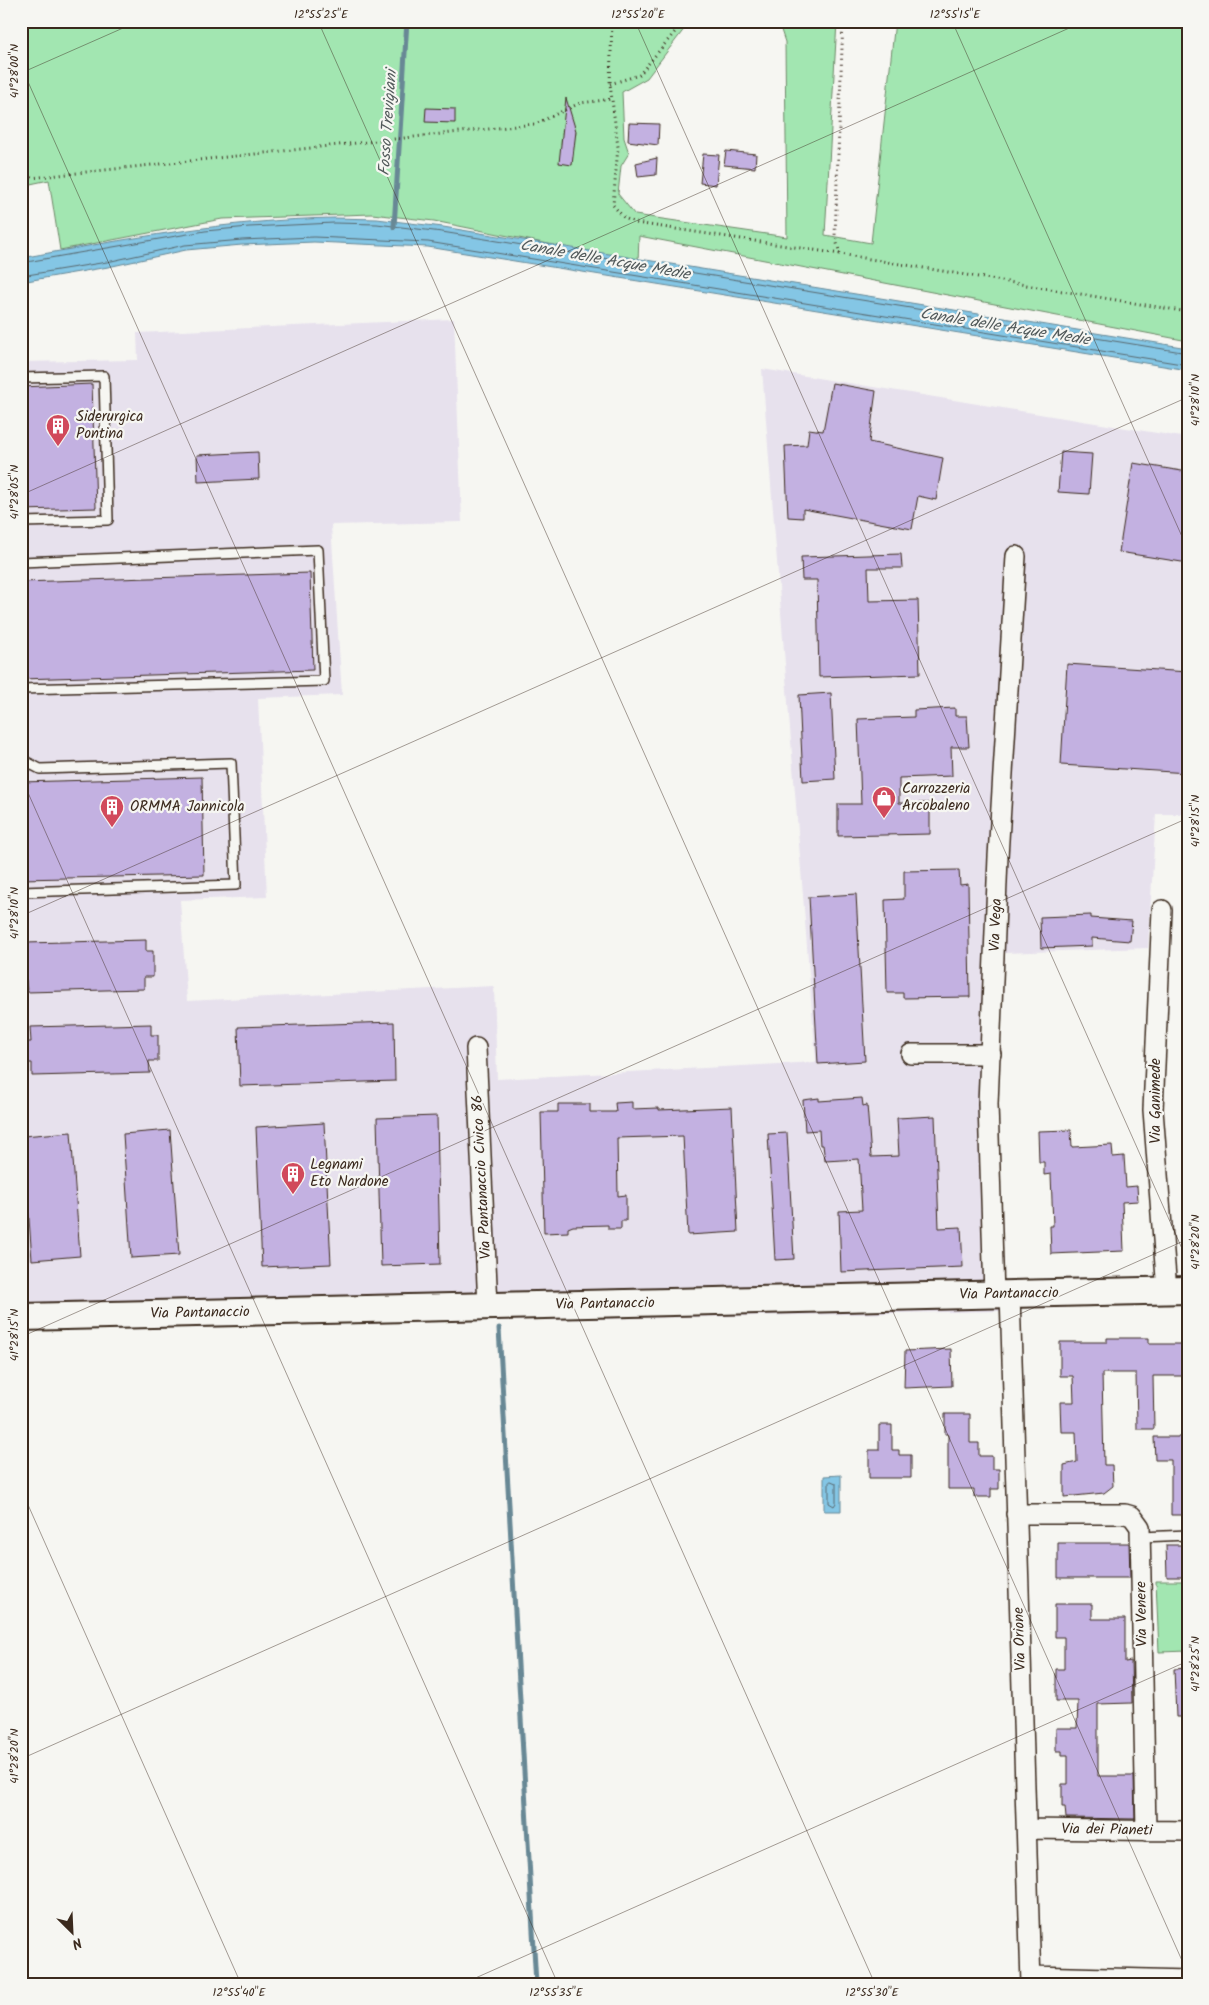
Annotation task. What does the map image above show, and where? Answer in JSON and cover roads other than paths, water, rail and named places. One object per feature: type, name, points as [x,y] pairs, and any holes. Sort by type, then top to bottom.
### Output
[{"type":"street","name":"Via Vega","points":[[1002,1295],[988,1104],[992,1054],[998,857],[1016,556]]},
{"type":"street","name":"Via Ganimede","points":[[1162,910],[1153,1110],[1178,1291]]},
{"type":"street","name":"Via Pantanaccio Civico 86","points":[[476,1048],[488,1306]]},
{"type":"street","points":[[911,1054],[992,1054]]},
{"type":"street","name":"Via Pantanaccio","points":[[21,1317],[1178,1291]]},
{"type":"street","name":"Via Orione","points":[[1002,1295],[1016,1514],[1031,1980]]},
{"type":"street","name":"Via Venere","points":[[1016,1514],[1125,1514],[1136,1520],[1140,1527],[1146,1831]]},
{"type":"street","name":"Via dei Pianeti","points":[[1027,1829],[1188,1831]]},
{"type":"street","points":[[1031,1980],[1188,1980]]},
{"type":"lane","points":[[21,378],[104,376],[108,520],[21,522]]},
{"type":"lane","points":[[21,562],[318,550],[324,681],[21,689]]},
{"type":"lane","points":[[21,759],[40,769],[231,763],[236,885],[21,892]]},
{"type":"lane","points":[[1140,1537],[1188,1535]]},
{"type":"water","name":"Canale delle Acque Medie","points":[[334,218],[377,219],[443,227],[1188,348],[1188,370],[428,247],[314,242],[242,245],[186,250],[108,267],[21,282],[21,258],[177,232],[255,222]]},
{"type":"water","points":[[841,1475],[841,1511],[824,1511],[824,1476]]},
{"type":"waterway","name":"Fosso Trevigiani","points":[[394,227],[407,21]]},
{"type":"waterway","points":[[499,1328],[536,1984]]},
{"type":"place","name":"Siderurgica Pontina","points":[[58,447]]},
{"type":"place","name":"Carrozzeria Arcobaleno","points":[[884,819]]},
{"type":"place","name":"ORMMA Jannicola","points":[[112,828]]},
{"type":"place","name":"Legnami Eto Nardone","points":[[293,1195]]}]
